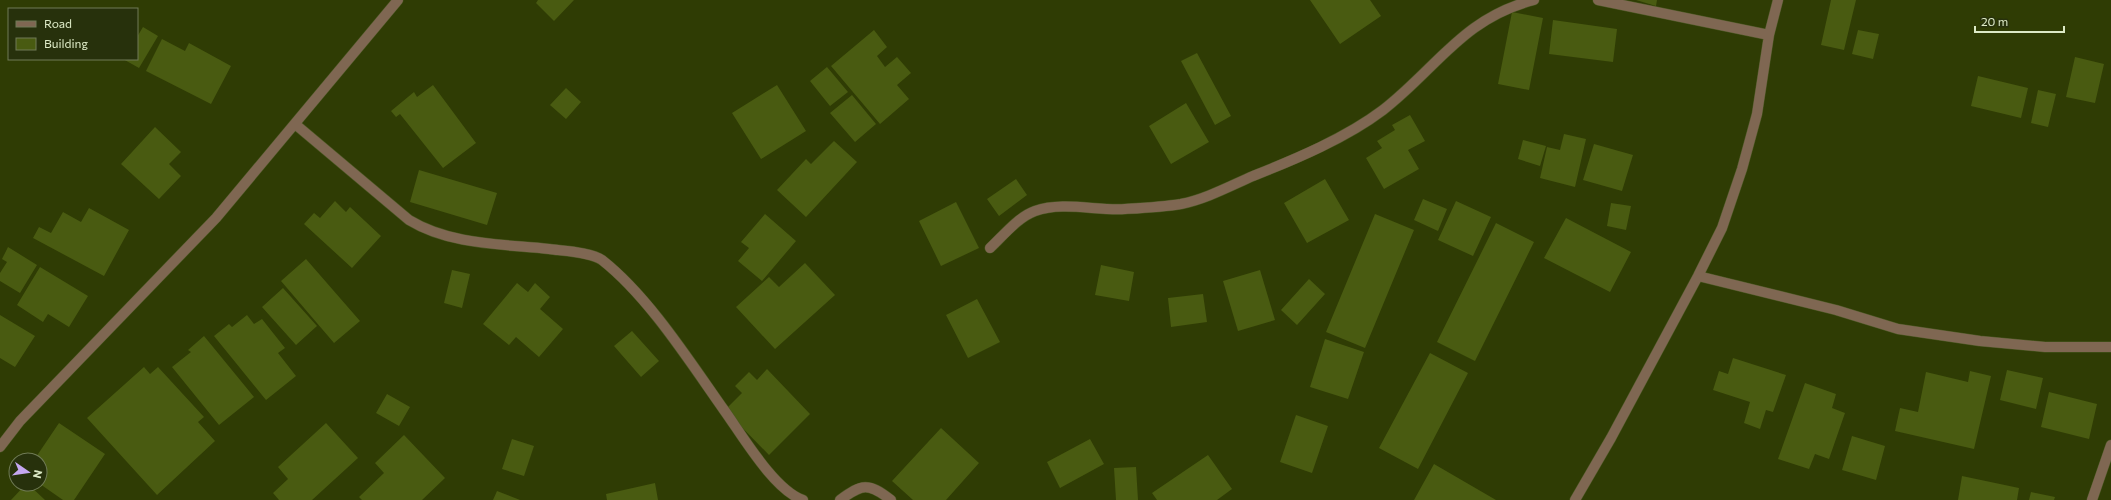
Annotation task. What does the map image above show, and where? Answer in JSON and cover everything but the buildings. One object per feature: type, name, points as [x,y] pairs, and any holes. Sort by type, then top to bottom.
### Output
[{"type":"street","points":[[0,448],[20,421],[216,218],[398,0]]},
{"type":"street","points":[[990,248],[1034,211],[1058,208],[1124,210],[1181,204],[1213,193],[1288,162],[1330,142],[1381,111],[1406,92],[1448,48],[1476,25],[1515,5],[1534,0]]},
{"type":"street","points":[[1598,0],[1624,4],[1768,35]]},
{"type":"street","points":[[1575,500],[1698,276],[1722,228],[1742,169],[1757,114],[1768,35],[1778,0]]},
{"type":"street","points":[[295,124],[409,220],[425,230],[461,240],[577,252],[601,259],[627,284],[674,340],[766,468],[788,493],[803,500]]},
{"type":"street","points":[[1698,276],[1836,310],[1898,328],[1980,341],[2038,346],[2111,347]]},
{"type":"street","points":[[2092,500],[2111,445]]},
{"type":"street","points":[[840,500],[857,488],[864,486],[879,491],[891,500]]}]
